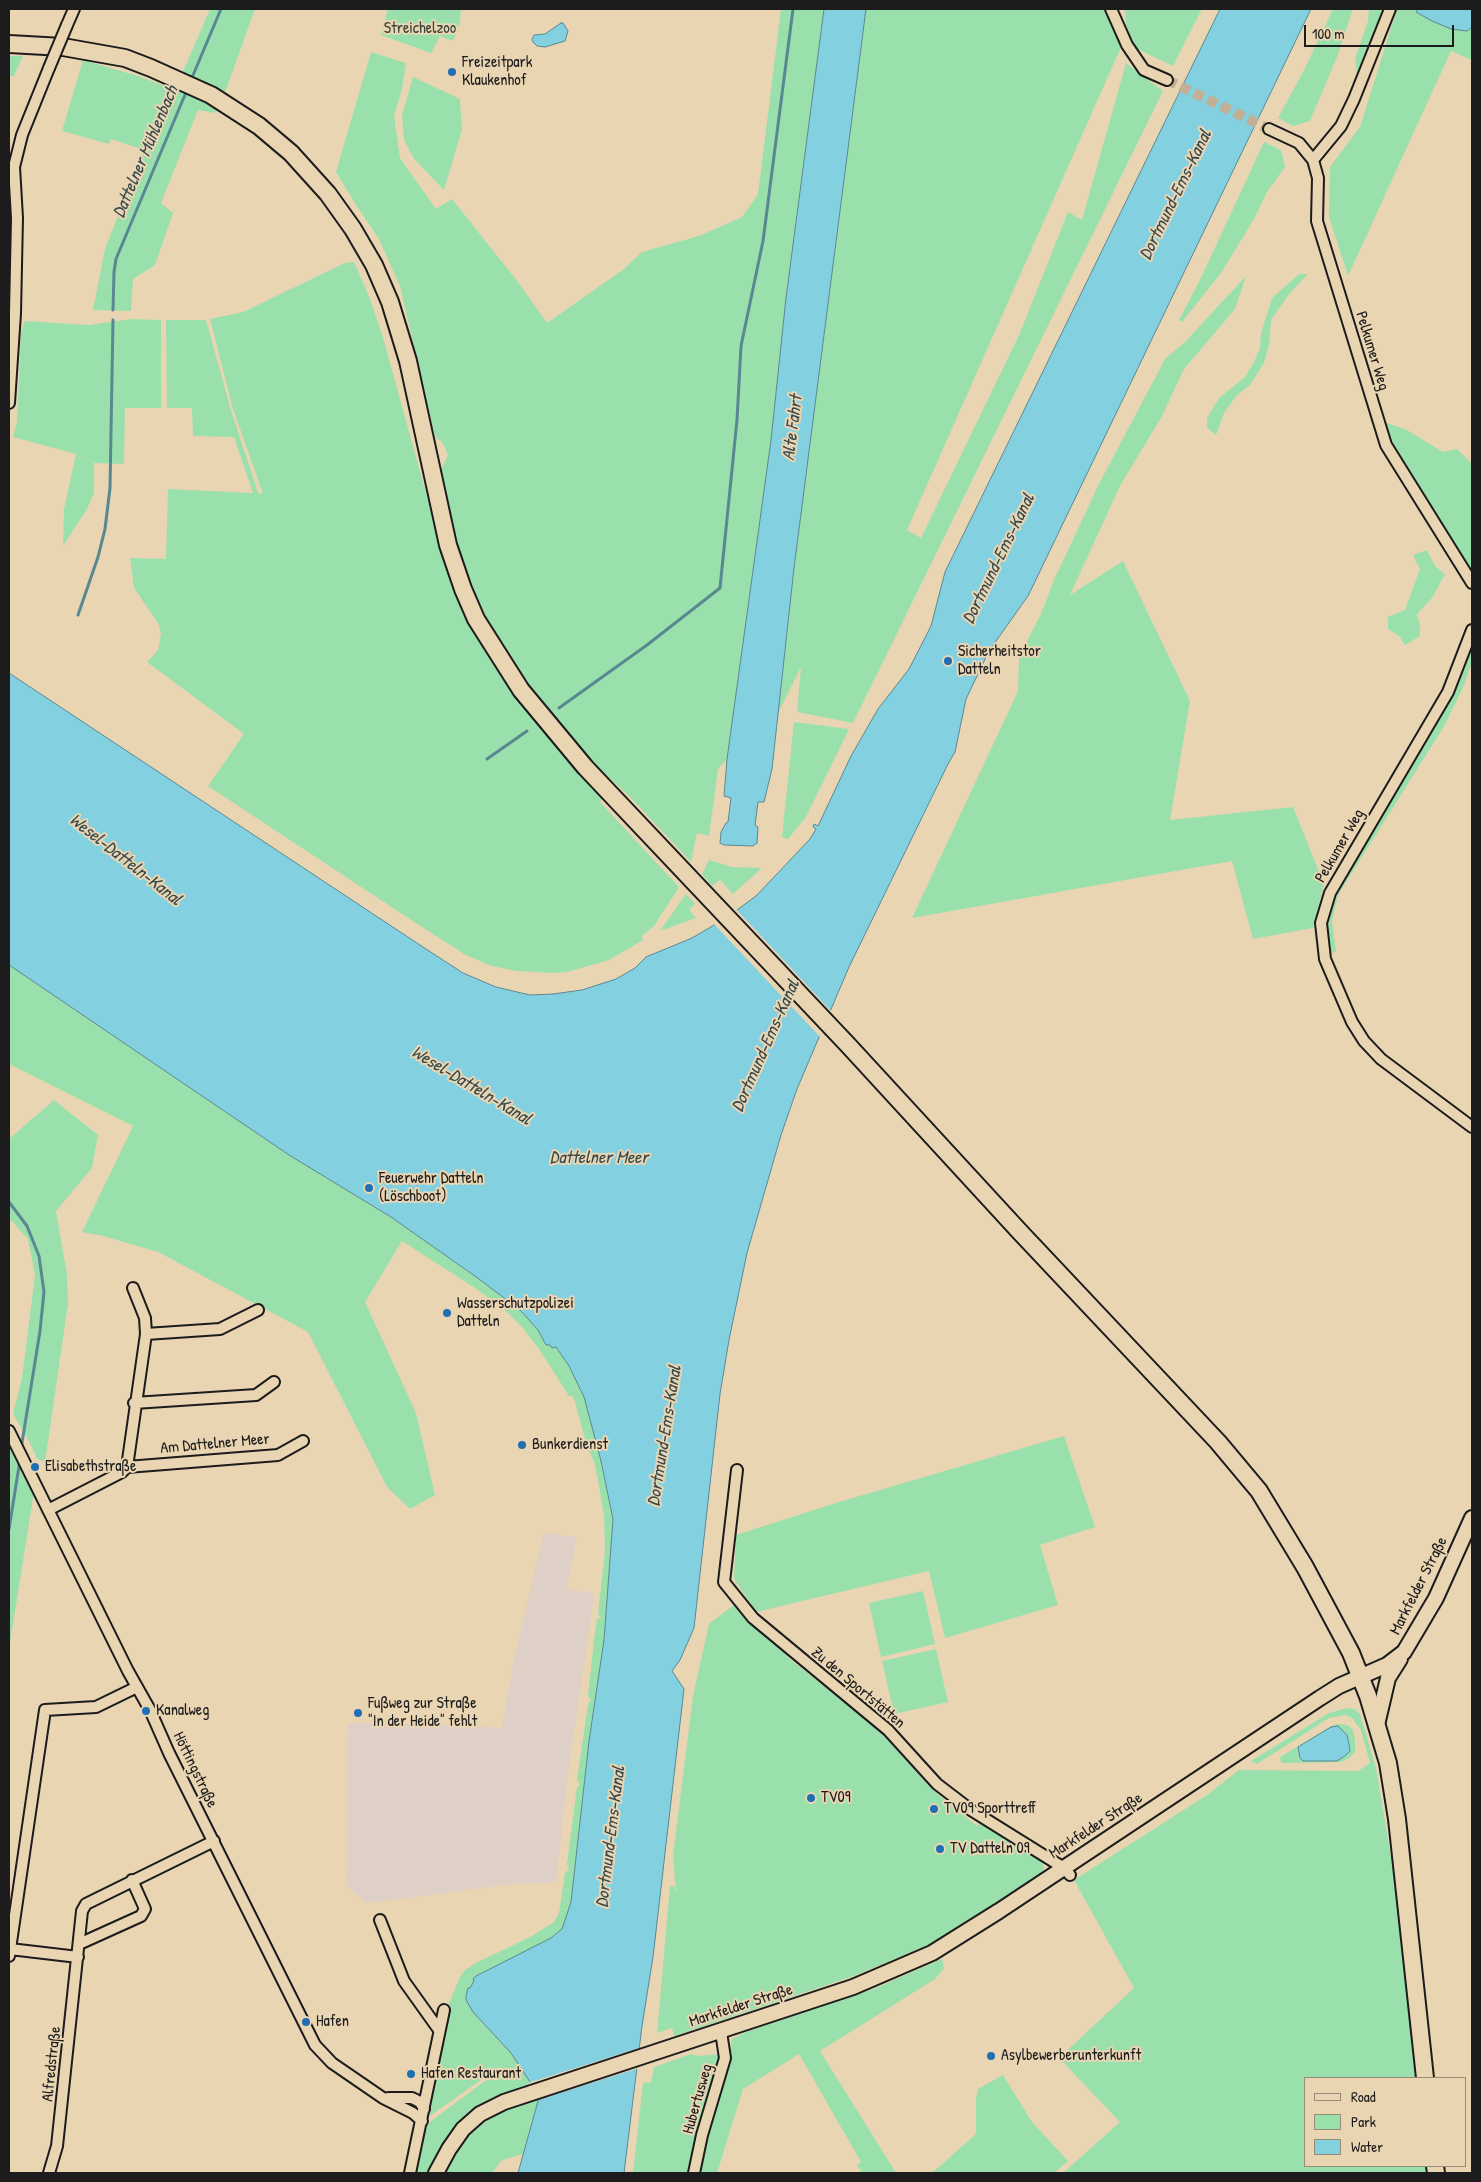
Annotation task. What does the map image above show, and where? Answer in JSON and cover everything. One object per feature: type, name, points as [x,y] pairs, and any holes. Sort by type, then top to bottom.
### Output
[{"type":"main road","points":[[9,44],[52,46],[92,51],[125,58],[211,95],[253,122],[292,153],[328,194],[353,229],[374,265],[390,302],[408,361],[448,545],[463,589],[476,618],[521,690],[585,767],[848,1045],[1020,1232],[1218,1442],[1258,1490],[1305,1567],[1351,1653],[1361,1677],[1388,1763],[1395,1804],[1426,2077]]},
{"type":"street","points":[[9,404],[15,313],[17,218],[14,167],[22,135],[74,9]]},
{"type":"street","points":[[1111,9],[1127,44],[1144,70],[1167,80]]},
{"type":"street","points":[[1269,129],[1300,143],[1313,160],[1341,126],[1354,99],[1390,9]]},
{"type":"street","name":"Pelkumer Weg","points":[[1313,160],[1318,178],[1317,221],[1386,445],[1472,583]]},
{"type":"street","name":"Pelkumer Weg","points":[[1472,630],[1448,692],[1330,893],[1321,923],[1326,958],[1352,1022],[1364,1041],[1381,1059],[1472,1127]]},
{"type":"street","points":[[127,1467],[134,1404],[146,1334],[146,1318],[133,1288]]},
{"type":"street","points":[[146,1334],[220,1329],[258,1310]]},
{"type":"street","points":[[134,1404],[256,1394],[274,1382]]},
{"type":"street","name":"Höttingstraße","points":[[9,1432],[315,2045],[332,2062],[383,2098],[413,2113],[422,2120]]},
{"type":"street","name":"Am Dattelner Meer","points":[[48,1510],[122,1472],[127,1467],[278,1455],[303,1441]]},
{"type":"street","name":"Zu den Sportstätten","points":[[737,1470],[724,1582],[753,1618],[865,1709],[888,1730],[936,1784],[970,1810],[1067,1872]]},
{"type":"street","name":"Markfelder Straße","points":[[436,2173],[448,2149],[463,2129],[480,2114],[504,2102],[853,1987],[932,1953],[1067,1872],[1320,1698],[1387,1665],[1404,1652],[1436,1598],[1472,1518]]},
{"type":"street","points":[[1377,1726],[1388,1678],[1404,1652]]},
{"type":"street","points":[[78,1956],[10,1953],[45,1710],[96,1707],[137,1687]]},
{"type":"street","name":"Alfredstraße","points":[[49,2173],[58,2146],[82,1911],[86,1904],[214,1841]]},
{"type":"street","points":[[79,1944],[141,1916],[145,1909],[132,1880]]},
{"type":"street","points":[[380,1920],[404,1981],[439,2030]]},
{"type":"street","points":[[410,2173],[444,2010]]},
{"type":"street","name":"Hubertusweg","points":[[694,2173],[702,2135],[725,2058],[721,2032]]},
{"type":"street","points":[[383,2098],[412,2098],[420,2102],[424,2109]]},
{"type":"shaded area","points":[[544,1533],[577,1537],[567,1589],[591,1593],[594,1597],[569,1767],[556,1882],[513,1884],[367,1903],[347,1887],[348,1723],[460,1725],[502,1728],[515,1653]]},
{"type":"green space","points":[[210,9],[255,9],[227,87],[215,113],[198,110],[161,203],[173,213],[155,265],[133,279],[131,311],[93,310],[105,249],[144,150],[111,139],[109,144],[62,131],[83,60],[138,76],[175,90]]},
{"type":"green space","name":"Streichelzoo","points":[[388,9],[461,9],[460,23],[453,41],[440,36],[431,53],[381,35]]},
{"type":"green space","points":[[781,9],[824,9],[786,298],[771,440],[727,759],[718,769],[709,836],[697,833],[691,862],[558,724],[506,655],[477,598],[455,541],[439,474],[448,455],[443,443],[435,437],[400,286],[379,239],[336,172],[371,52],[406,63],[402,89],[394,116],[400,158],[436,209],[452,199],[518,282],[547,323],[624,269],[642,252],[699,236],[742,217],[758,194]]},
{"type":"green space","points":[[866,9],[1110,9],[1122,45],[907,530],[921,538],[1020,333],[1068,212],[1082,220],[1126,63],[1163,91],[853,723],[797,712],[801,667],[778,713],[794,568]]},
{"type":"green space","points":[[1125,9],[1202,9],[1173,66],[1135,48],[1126,24]]},
{"type":"green space","points":[[1333,9],[1353,9],[1337,57],[1310,121],[1293,126],[1278,118],[1304,70]]},
{"type":"green space","points":[[1369,9],[1387,9],[1360,76],[1357,75],[1355,59],[1368,21]]},
{"type":"green space","points":[[1397,9],[1418,9],[1416,12],[1467,31],[1472,27],[1472,60],[1451,51],[1348,276],[1329,217],[1330,167],[1360,127]]},
{"type":"green space","points":[[9,56],[23,56],[14,76],[9,76]]},
{"type":"green space","points":[[413,77],[460,99],[462,130],[444,190],[414,159],[404,140],[402,115]]},
{"type":"green space","points":[[1264,142],[1281,150],[1285,167],[1267,192],[1254,219],[1221,273],[1182,322],[1179,320],[1199,282]]},
{"type":"green space","points":[[354,262],[382,334],[442,551],[462,605],[494,665],[544,732],[575,767],[605,795],[600,802],[679,887],[654,926],[642,936],[643,940],[609,960],[567,972],[555,973],[517,971],[491,966],[464,954],[208,786],[244,734],[147,662],[158,650],[161,634],[158,623],[134,588],[130,558],[166,559],[168,489],[253,493],[234,437],[193,436],[192,408],[167,408],[166,320],[206,320],[231,410],[258,493],[263,494],[233,409],[210,319],[243,312],[345,263]]},
{"type":"green space","points":[[1299,274],[1308,274],[1289,294],[1271,320],[1269,345],[1264,363],[1250,385],[1237,395],[1224,413],[1216,435],[1207,428],[1207,418],[1219,398],[1245,377],[1260,348],[1261,333],[1272,298]]},
{"type":"green space","points":[[1246,276],[1235,309],[1184,369],[1161,418],[1121,484],[1070,595],[1123,561],[1190,701],[1170,820],[1293,807],[1324,884],[1313,928],[1253,939],[1232,861],[912,918],[1018,691],[1019,657],[1041,614],[1054,580],[1099,484],[1165,359],[1185,342]]},
{"type":"green space","points":[[132,319],[161,320],[161,408],[125,408],[124,464],[94,463],[94,493],[87,509],[63,546],[64,509],[76,454],[13,437],[17,422],[21,332],[25,321],[89,325]]},
{"type":"green space","points":[[1387,423],[1407,430],[1443,452],[1457,449],[1472,464],[1472,574],[1390,447]]},
{"type":"green space","points":[[1427,550],[1435,566],[1445,574],[1432,598],[1417,614],[1420,636],[1405,645],[1399,636],[1388,629],[1388,617],[1405,610],[1420,569],[1413,555]]},
{"type":"green space","points":[[1472,639],[1472,661],[1463,688],[1443,728],[1338,895],[1332,921],[1336,952],[1330,953],[1328,927],[1330,906],[1338,886]]},
{"type":"green space","points":[[794,722],[849,729],[806,817],[788,839],[782,837]]},
{"type":"green space","points":[[709,860],[732,867],[762,868],[733,894],[720,880],[712,886],[702,874]]},
{"type":"green space","points":[[686,894],[695,904],[689,910],[696,918],[660,931]]},
{"type":"green space","points":[[9,965],[289,1155],[391,1217],[479,1279],[520,1310],[538,1330],[546,1345],[551,1345],[552,1348],[556,1347],[569,1366],[584,1397],[597,1444],[613,1519],[604,1640],[589,1741],[571,1902],[567,1918],[562,1929],[551,1938],[477,1977],[469,1989],[473,2012],[516,2059],[536,2091],[538,2101],[523,2154],[502,2160],[492,2173],[415,2173],[426,2127],[431,2121],[497,2072],[504,2071],[499,2068],[495,2070],[427,2118],[443,2018],[460,1977],[465,1970],[476,1963],[530,1937],[554,1922],[559,1913],[565,1873],[569,1870],[567,1864],[577,1787],[580,1784],[577,1780],[588,1704],[591,1700],[588,1696],[594,1640],[597,1619],[601,1618],[598,1614],[605,1551],[604,1516],[598,1480],[594,1461],[587,1447],[575,1402],[572,1396],[569,1396],[539,1349],[522,1327],[506,1311],[475,1288],[402,1241],[365,1302],[416,1413],[435,1495],[410,1509],[387,1487],[308,1332],[158,1252],[82,1232],[133,1126],[9,1064]]},
{"type":"green space","points":[[54,1100],[98,1135],[92,1168],[56,1211],[67,1275],[68,1304],[45,1462],[37,1459],[13,1414],[22,1378],[35,1275],[28,1239],[9,1218],[9,1139]]},
{"type":"green space","points":[[1064,1436],[1095,1527],[1040,1545],[1058,1605],[945,1638],[929,1571],[756,1612],[734,1579],[736,1535],[839,1502]]},
{"type":"green space","points":[[9,1446],[34,1492],[9,1649]]},
{"type":"green space","points":[[923,1591],[935,1644],[881,1657],[869,1603]]},
{"type":"green space","name":"TV09","points":[[735,1604],[792,1661],[878,1729],[931,1788],[954,1808],[977,1826],[983,1821],[1036,1855],[1043,1864],[1044,1870],[1037,1877],[933,1943],[851,1977],[674,2036],[672,2028],[657,2033],[670,1886],[674,1886],[676,1893],[673,1855],[693,1696],[709,1624]]},
{"type":"green space","points":[[936,1649],[948,1702],[894,1714],[882,1661]]},
{"type":"green space","points":[[1347,1708],[1355,1709],[1360,1714],[1376,1768],[1394,1875],[1416,2077],[1304,2077],[1304,2167],[1426,2167],[1427,2173],[1063,2173],[1120,2122],[1059,2058],[1134,1988],[1074,1880],[1207,1795],[1239,1770],[1358,1771],[1370,1763],[1361,1730],[1352,1718],[1345,1715],[1329,1718],[1257,1764],[1251,1761],[1329,1713]]},
{"type":"green space","points":[[1342,1724],[1349,1726],[1353,1730],[1355,1752],[1349,1758],[1341,1762],[1281,1763],[1280,1757],[1333,1725]]},
{"type":"green space","points":[[942,1959],[944,1968],[935,1979],[820,2051],[896,2173],[862,2173],[857,2165],[861,2162],[799,2054],[743,2089],[717,2173],[633,2173],[643,2083],[651,2082],[654,2067],[691,2054],[699,2056],[729,2053],[732,2039],[746,2032],[871,1990]]},
{"type":"green space","points":[[1003,2075],[1032,2122],[1068,2161],[1054,2173],[932,2173],[976,2134],[976,2099],[978,2089]]},
{"type":"water","name":"Alte Fahrt","points":[[824,9],[866,9],[794,568],[772,769],[764,802],[758,802],[755,825],[758,827],[757,843],[753,846],[724,845],[720,843],[721,832],[728,822],[731,798],[724,796],[727,759],[771,440],[786,298]]},
{"type":"water","name":"Dattelner Meer","points":[[1220,9],[1311,9],[1028,596],[989,651],[966,699],[955,752],[849,967],[797,1089],[781,1135],[747,1253],[720,1394],[694,1628],[680,1660],[672,1671],[684,1689],[653,1957],[642,2026],[624,2173],[518,2173],[538,2101],[536,2091],[511,2053],[473,2012],[466,2000],[466,1996],[468,1988],[470,1988],[476,1976],[551,1938],[562,1929],[571,1902],[589,1741],[604,1640],[613,1519],[601,1461],[584,1397],[569,1366],[556,1347],[552,1348],[550,1345],[546,1345],[538,1330],[520,1310],[479,1279],[391,1217],[289,1155],[9,965],[9,673],[463,973],[496,987],[530,995],[582,990],[616,979],[635,968],[646,957],[692,938],[726,918],[756,896],[810,839],[816,829],[813,827],[814,824],[818,826],[851,756],[878,709],[909,669],[931,626],[945,572]]},
{"type":"water","points":[[1418,9],[1472,9],[1472,27],[1467,31],[1451,29],[1416,12]]},
{"type":"water","points":[[563,23],[568,31],[565,41],[545,47],[537,46],[533,42],[534,35],[545,34]]},
{"type":"water","points":[[1338,1726],[1347,1735],[1350,1751],[1345,1756],[1337,1761],[1303,1761],[1300,1758],[1298,1747],[1331,1727]]},
{"type":"pier","points":[[735,908],[832,1012],[821,1038],[713,923]]},
{"type":"pier","points":[[642,2047],[639,2068],[535,2101],[534,2092],[528,2083]]},
{"type":"waterway","name":"Dattelner Mühlenbach","points":[[191,80],[221,9]]},
{"type":"waterway","points":[[559,708],[647,645],[720,588],[737,420],[741,346],[763,241],[793,9]]},
{"type":"waterway","name":"Dattelner Mühlenbach","points":[[113,310],[116,259],[187,90]]},
{"type":"waterway","name":"Dattelner Mühlenbach","points":[[78,615],[98,557],[105,529],[110,488],[113,320]]},
{"type":"waterway","points":[[487,759],[527,731]]},
{"type":"waterway","name":"Dattelner Mühlenbach","points":[[9,1202],[27,1226],[39,1256],[44,1292],[40,1331],[21,1449]]},
{"type":"waterway","name":"Dattelner Mühlenbach","points":[[9,1529],[20,1460]]},
{"type":"tunnel","points":[[1167,80],[1269,129]]},
{"type":"place","name":"Freizeitpark Klaukenhof","points":[[452,72]]},
{"type":"place","name":"Sicherheitstor Datteln","points":[[948,661]]},
{"type":"place","name":"Feuerwehr Datteln (Löschboot)","points":[[369,1188]]},
{"type":"place","name":"Wasserschutzpolizei Datteln","points":[[447,1313]]},
{"type":"place","name":"Bunkerdienst","points":[[522,1445]]},
{"type":"place","name":"Elisabethstraße","points":[[35,1467]]},
{"type":"place","name":"Kanalweg","points":[[146,1711]]},
{"type":"place","name":"Fußweg zur Straße \"In der Heide\" fehlt","points":[[358,1713]]},
{"type":"place","name":"TV09","points":[[811,1798]]},
{"type":"place","name":"TV09 Sporttreff","points":[[934,1809]]},
{"type":"place","name":"TV Datteln 09","points":[[940,1849]]},
{"type":"place","name":"Hafen","points":[[306,2022]]},
{"type":"place","name":"Asylbewerberunterkunft","points":[[991,2056]]},
{"type":"place","name":"Hafen Restaurant","points":[[411,2074]]},
{"type":"water label","name":"Dortmund-Ems-Kanal","points":[[1176,195]]},
{"type":"water label","name":"Dortmund-Ems-Kanal","points":[[999,559]]},
{"type":"water label","name":"Wesel-Datteln-Kanal","points":[[125,860]]},
{"type":"water label","name":"Dortmund-Ems-Kanal","points":[[766,1046]]},
{"type":"water label","name":"Wesel-Datteln-Kanal","points":[[471,1086]]},
{"type":"water label","name":"Dortmund-Ems-Kanal","points":[[665,1436]]},
{"type":"water label","name":"Dortmund-Ems-Kanal","points":[[611,1837]]}]
